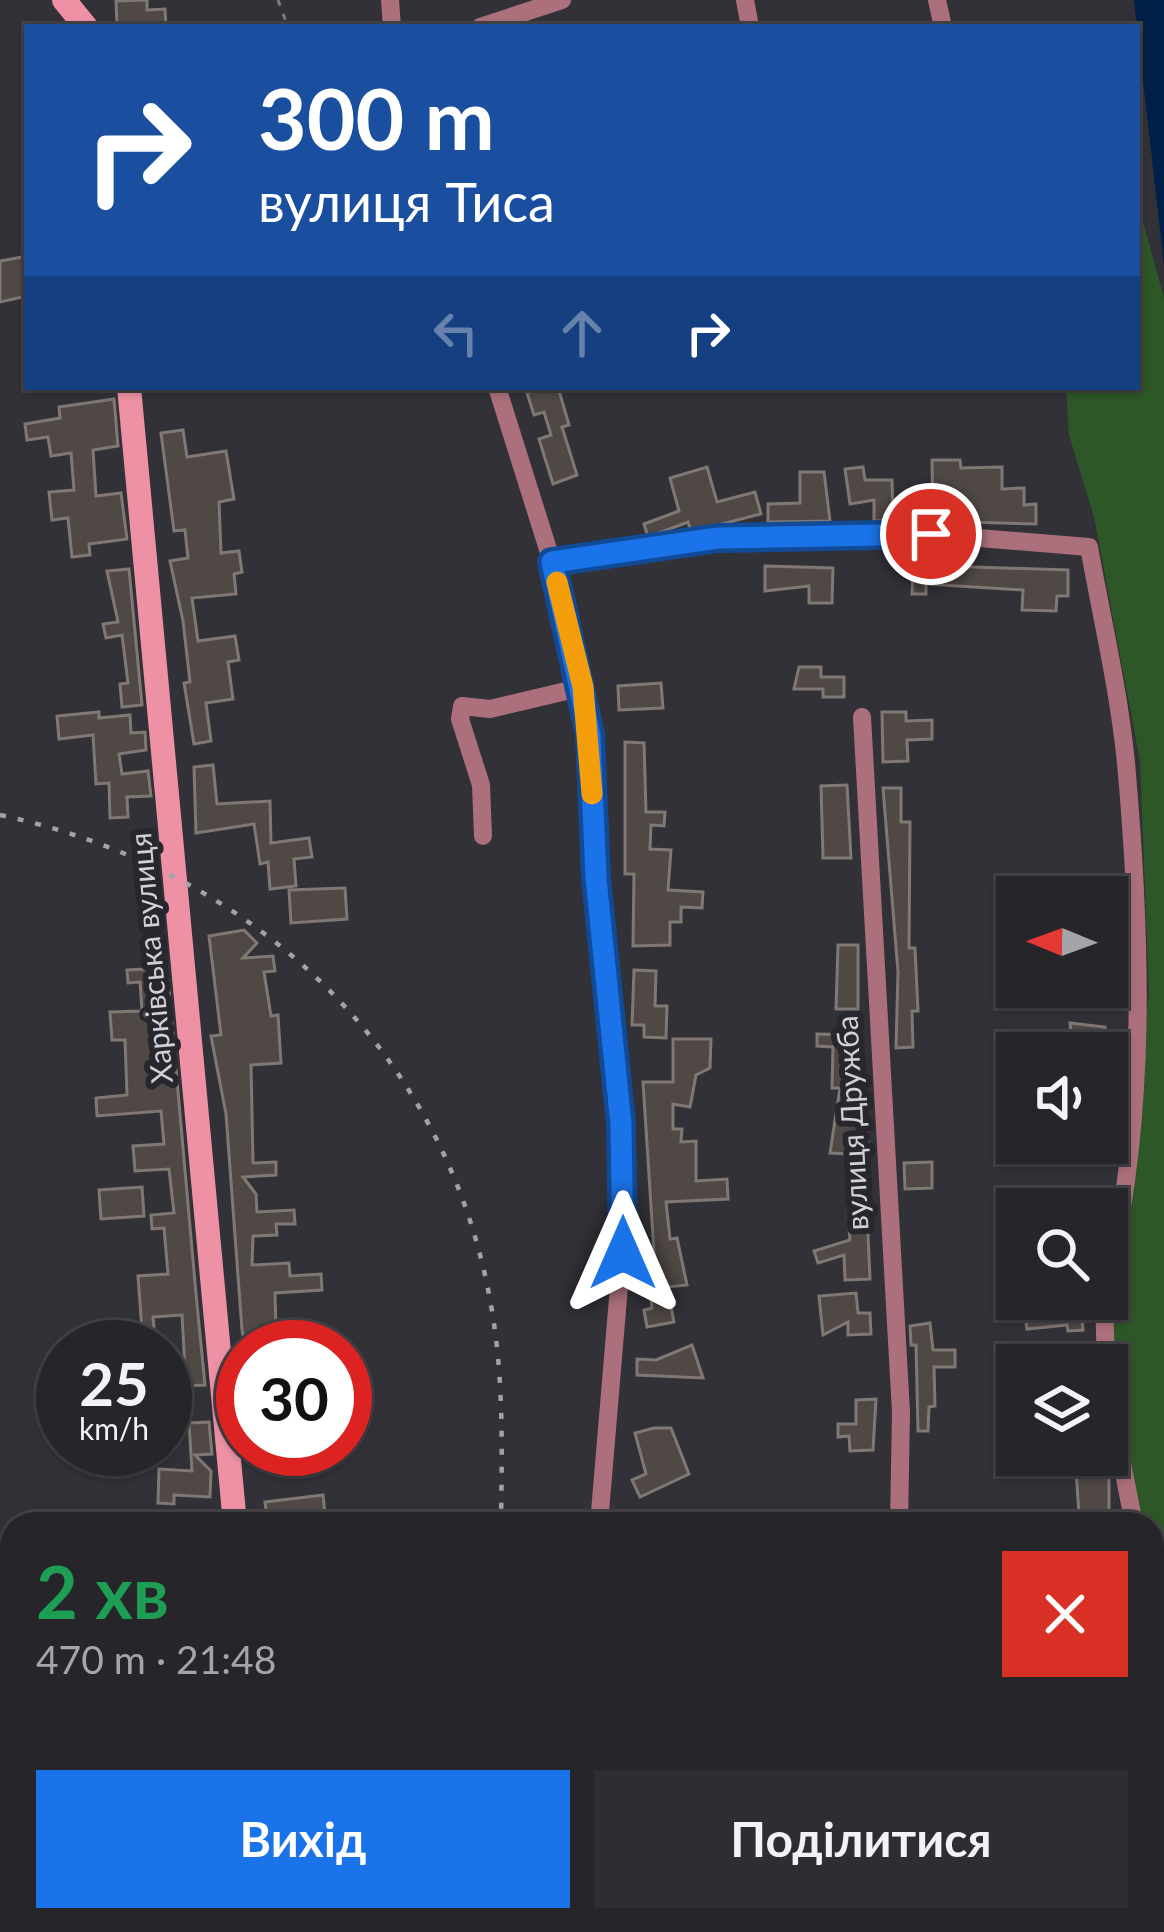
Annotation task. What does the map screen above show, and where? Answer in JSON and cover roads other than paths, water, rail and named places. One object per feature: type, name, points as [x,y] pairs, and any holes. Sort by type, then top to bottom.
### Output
[{"type":"street","points":[[64,0],[85,24]]},
{"type":"street","points":[[489,24],[562,0]]},
{"type":"street","name":"Харківська вулиця","points":[[129,390],[235,1512]]},
{"type":"street","points":[[498,390],[552,562],[583,687],[621,1124],[624,1227],[600,1512]]},
{"type":"street","points":[[552,562],[777,535],[931,534],[1089,547],[1127,783],[1136,988],[1125,1188]]},
{"type":"street","points":[[483,836],[482,785],[460,719],[462,706],[490,709],[583,687]]},
{"type":"street","name":"вулиця Дружба","points":[[862,717],[901,1412],[899,1512]]},
{"type":"street","points":[[1125,1476],[1132,1512]]},
{"type":"water","points":[[1134,0],[1164,0],[1164,266],[1140,24]]},
{"type":"railway","points":[[0,815],[91,841],[176,878],[253,926],[322,984],[382,1051],[430,1127],[467,1212],[495,1332],[501,1512]]}]
